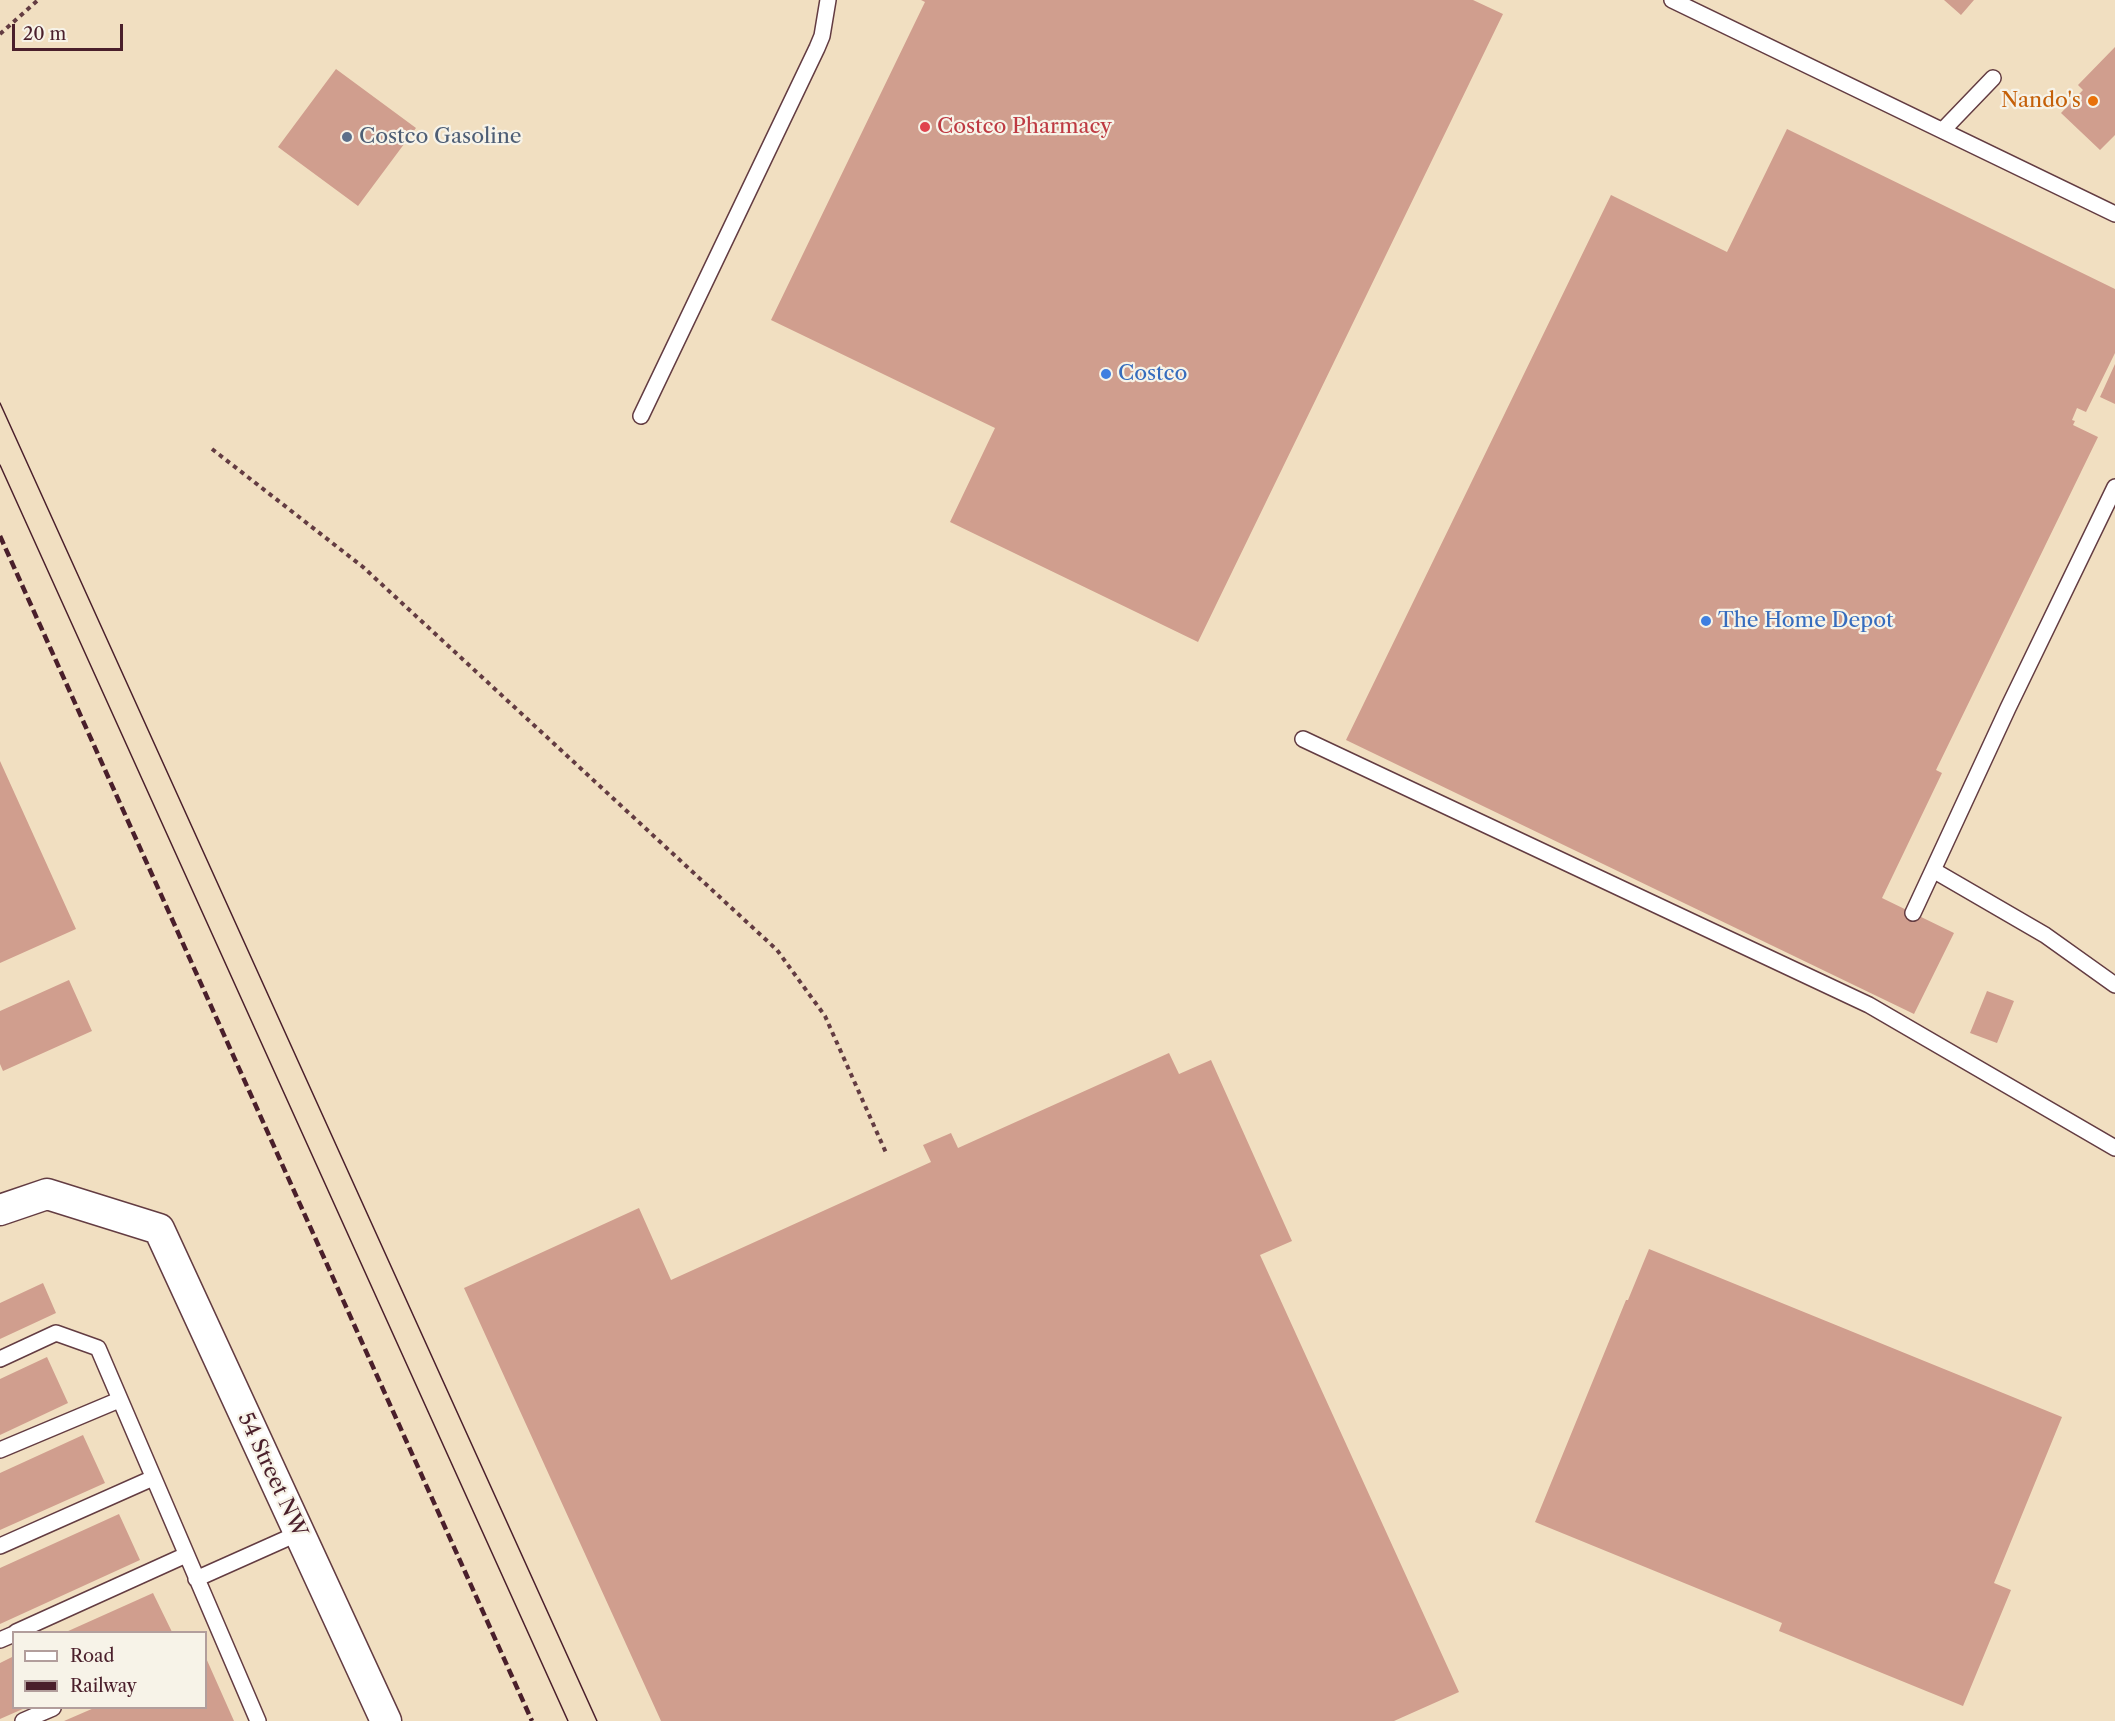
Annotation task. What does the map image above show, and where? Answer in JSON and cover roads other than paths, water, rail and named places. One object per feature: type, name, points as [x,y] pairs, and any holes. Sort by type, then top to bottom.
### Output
[{"type":"street","name":"54 Street NW","points":[[0,1210],[47,1194],[159,1229],[386,1721]]},
{"type":"lane","points":[[642,416],[817,48],[822,36],[828,0]]},
{"type":"lane","points":[[1672,0],[2115,214]]},
{"type":"lane","points":[[1943,130],[1993,78]]},
{"type":"lane","points":[[1913,913],[1993,739],[2115,487]]},
{"type":"lane","points":[[1303,739],[1871,999],[2115,1148]]},
{"type":"lane","points":[[1933,870],[2045,935],[2115,985]]},
{"type":"lane","points":[[0,1359],[57,1333],[98,1348],[196,1579],[212,1635],[258,1721]]},
{"type":"lane","points":[[0,1450],[119,1400]]},
{"type":"lane","points":[[0,1546],[153,1478]]},
{"type":"lane","points":[[196,1579],[299,1533]]},
{"type":"lane","points":[[19,1631],[186,1555]]},
{"type":"lane","points":[[23,1721],[49,1709]]},
{"type":"tram line","points":[[0,403],[597,1721]]},
{"type":"tram line","points":[[0,465],[568,1721]]},
{"type":"railway","points":[[0,536],[532,1721]]},
{"type":"place","name":"Nando's","points":[[2093,101]]},
{"type":"place","name":"Costco Pharmacy","points":[[925,127]]},
{"type":"place","name":"Costco Gasoline","points":[[347,137]]},
{"type":"place","name":"Costco","points":[[1106,374]]},
{"type":"place","name":"The Home Depot","points":[[1706,621]]}]
